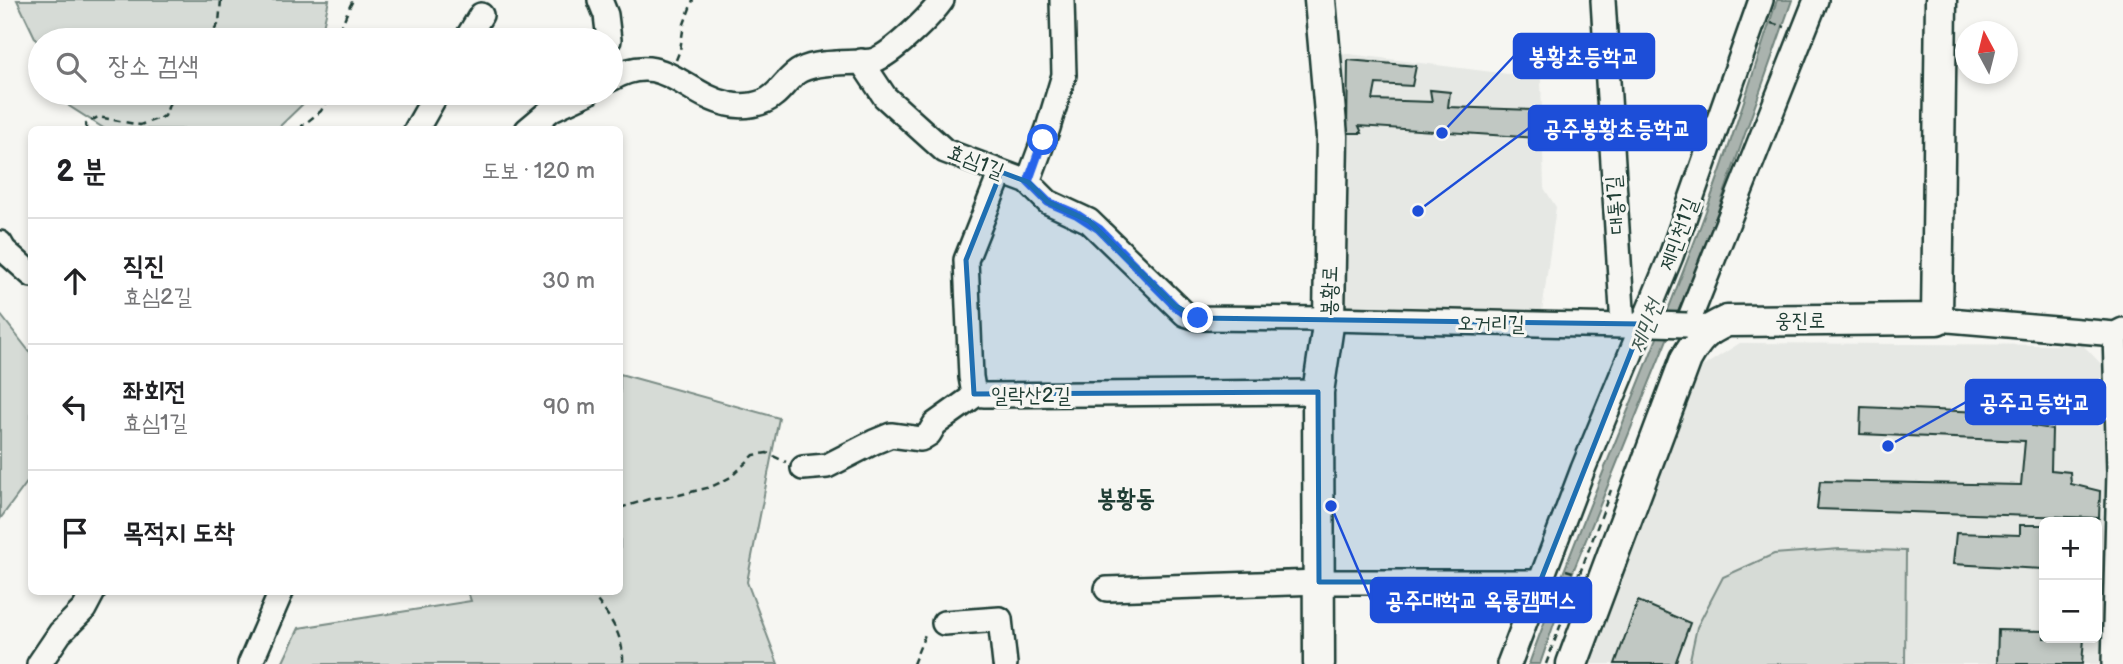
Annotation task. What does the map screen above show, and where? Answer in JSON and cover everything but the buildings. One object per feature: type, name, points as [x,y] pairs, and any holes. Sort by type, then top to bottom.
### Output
[{"type":"main road","name":"봉황로","points":[[1320,0],[1332,136],[1329,319],[1318,392],[1320,664]]},
{"type":"main road","points":[[1937,319],[1941,0]]},
{"type":"main road","name":"웅진로","points":[[1699,327],[1749,320],[1937,319]]},
{"type":"main road","points":[[1572,664],[1699,327]]},
{"type":"street","points":[[600,0],[608,28]]},
{"type":"street","points":[[623,74],[638,68],[658,70],[707,96],[728,104],[752,106],[773,97],[800,70],[874,60],[905,38],[942,0]]},
{"type":"street","points":[[1028,182],[1064,75],[1062,0]]},
{"type":"street","name":"대통1길","points":[[1603,0],[1639,325]]},
{"type":"street","points":[[1699,327],[1816,0]]},
{"type":"street","name":"제민천1길","points":[[1509,664],[1639,325],[1671,256],[1763,11]]},
{"type":"street","points":[[473,28],[481,15]]},
{"type":"street","name":"효심1길","points":[[861,61],[885,97],[945,151],[1028,182],[1048,202],[1099,229],[1185,314],[1198,318],[1329,319]]},
{"type":"street","points":[[418,126],[430,105]]},
{"type":"street","points":[[532,126],[561,105]]},
{"type":"street","name":"일락산2길","points":[[1001,172],[965,260],[974,394],[1318,392]]},
{"type":"street","points":[[0,243],[28,271]]},
{"type":"street","name":"오거리길","points":[[1329,319],[1699,327]]},
{"type":"street","points":[[1937,319],[2119,332],[2119,472],[2114,664]]},
{"type":"street","points":[[803,468],[827,466],[891,435],[921,439],[929,434],[935,424],[977,394]]},
{"type":"street","points":[[1107,589],[1319,582],[1540,582]]},
{"type":"street","points":[[39,664],[60,633],[84,609],[91,595]]},
{"type":"street","points":[[250,664],[280,595]]},
{"type":"street","points":[[944,622],[1000,619],[1005,664]]},
{"type":"path","points":[[216,28],[219,23],[221,0]]},
{"type":"path","points":[[340,28],[353,0]]},
{"type":"path","points":[[671,76],[680,50],[684,24],[694,0]]},
{"type":"path","points":[[1763,11],[1787,28]]},
{"type":"path","points":[[86,126],[98,117],[140,125],[165,116],[169,105]]},
{"type":"path","points":[[302,126],[324,105]]},
{"type":"path","points":[[623,507],[711,487],[731,477],[754,455],[767,453],[803,468]]},
{"type":"path","points":[[1560,567],[1579,574]]},
{"type":"path","points":[[592,595],[615,625],[623,652],[623,664]]},
{"type":"path","points":[[912,664],[928,629],[944,622]]},
{"type":"highlighted area","points":[[1001,172],[1028,182],[1048,202],[1089,221],[1175,306],[1198,318],[1642,324],[1540,582],[1319,582],[1318,392],[974,394],[966,260]]},
{"type":"shaded area","points":[[17,0],[329,0],[323,28],[30,28]]},
{"type":"shaded area","name":"제민천","points":[[1777,0],[1792,0],[1712,228],[1566,589],[1540,664],[1529,664],[1706,211]]},
{"type":"shaded area","points":[[1341,53],[1541,78],[1544,188],[1556,207],[1542,312],[1341,311]]},
{"type":"shaded area","points":[[302,105],[280,126],[100,126],[69,106]]},
{"type":"shaded area","points":[[0,314],[28,350],[28,481],[0,519]]},
{"type":"shaded area","points":[[1740,343],[2083,345],[2106,369],[2106,580],[2111,664],[1583,664],[1702,367]]},
{"type":"shaded area","points":[[623,375],[779,418],[747,582],[778,664],[282,664],[299,628],[471,601],[469,595],[623,595]]},
{"type":"shaded area","points":[[1840,549],[1906,551],[1905,664],[1689,664],[1697,627],[1723,577],[1774,554]]},
{"type":"place","name":"봉황초등학교","points":[[1442,133]]},
{"type":"place","name":"공주봉황초등학교","points":[[1418,211]]},
{"type":"place","name":"공주고등학교","points":[[1888,446]]},
{"type":"place","name":"공주대학교 옥룡캠퍼스","points":[[1331,506]]},
{"type":"district","name":"봉황동","points":[[1126,498]]},
{"type":"route","points":[[1043,140],[1028,182],[1038,194],[1048,202],[1089,221],[1175,306],[1185,314],[1198,318]]}]
